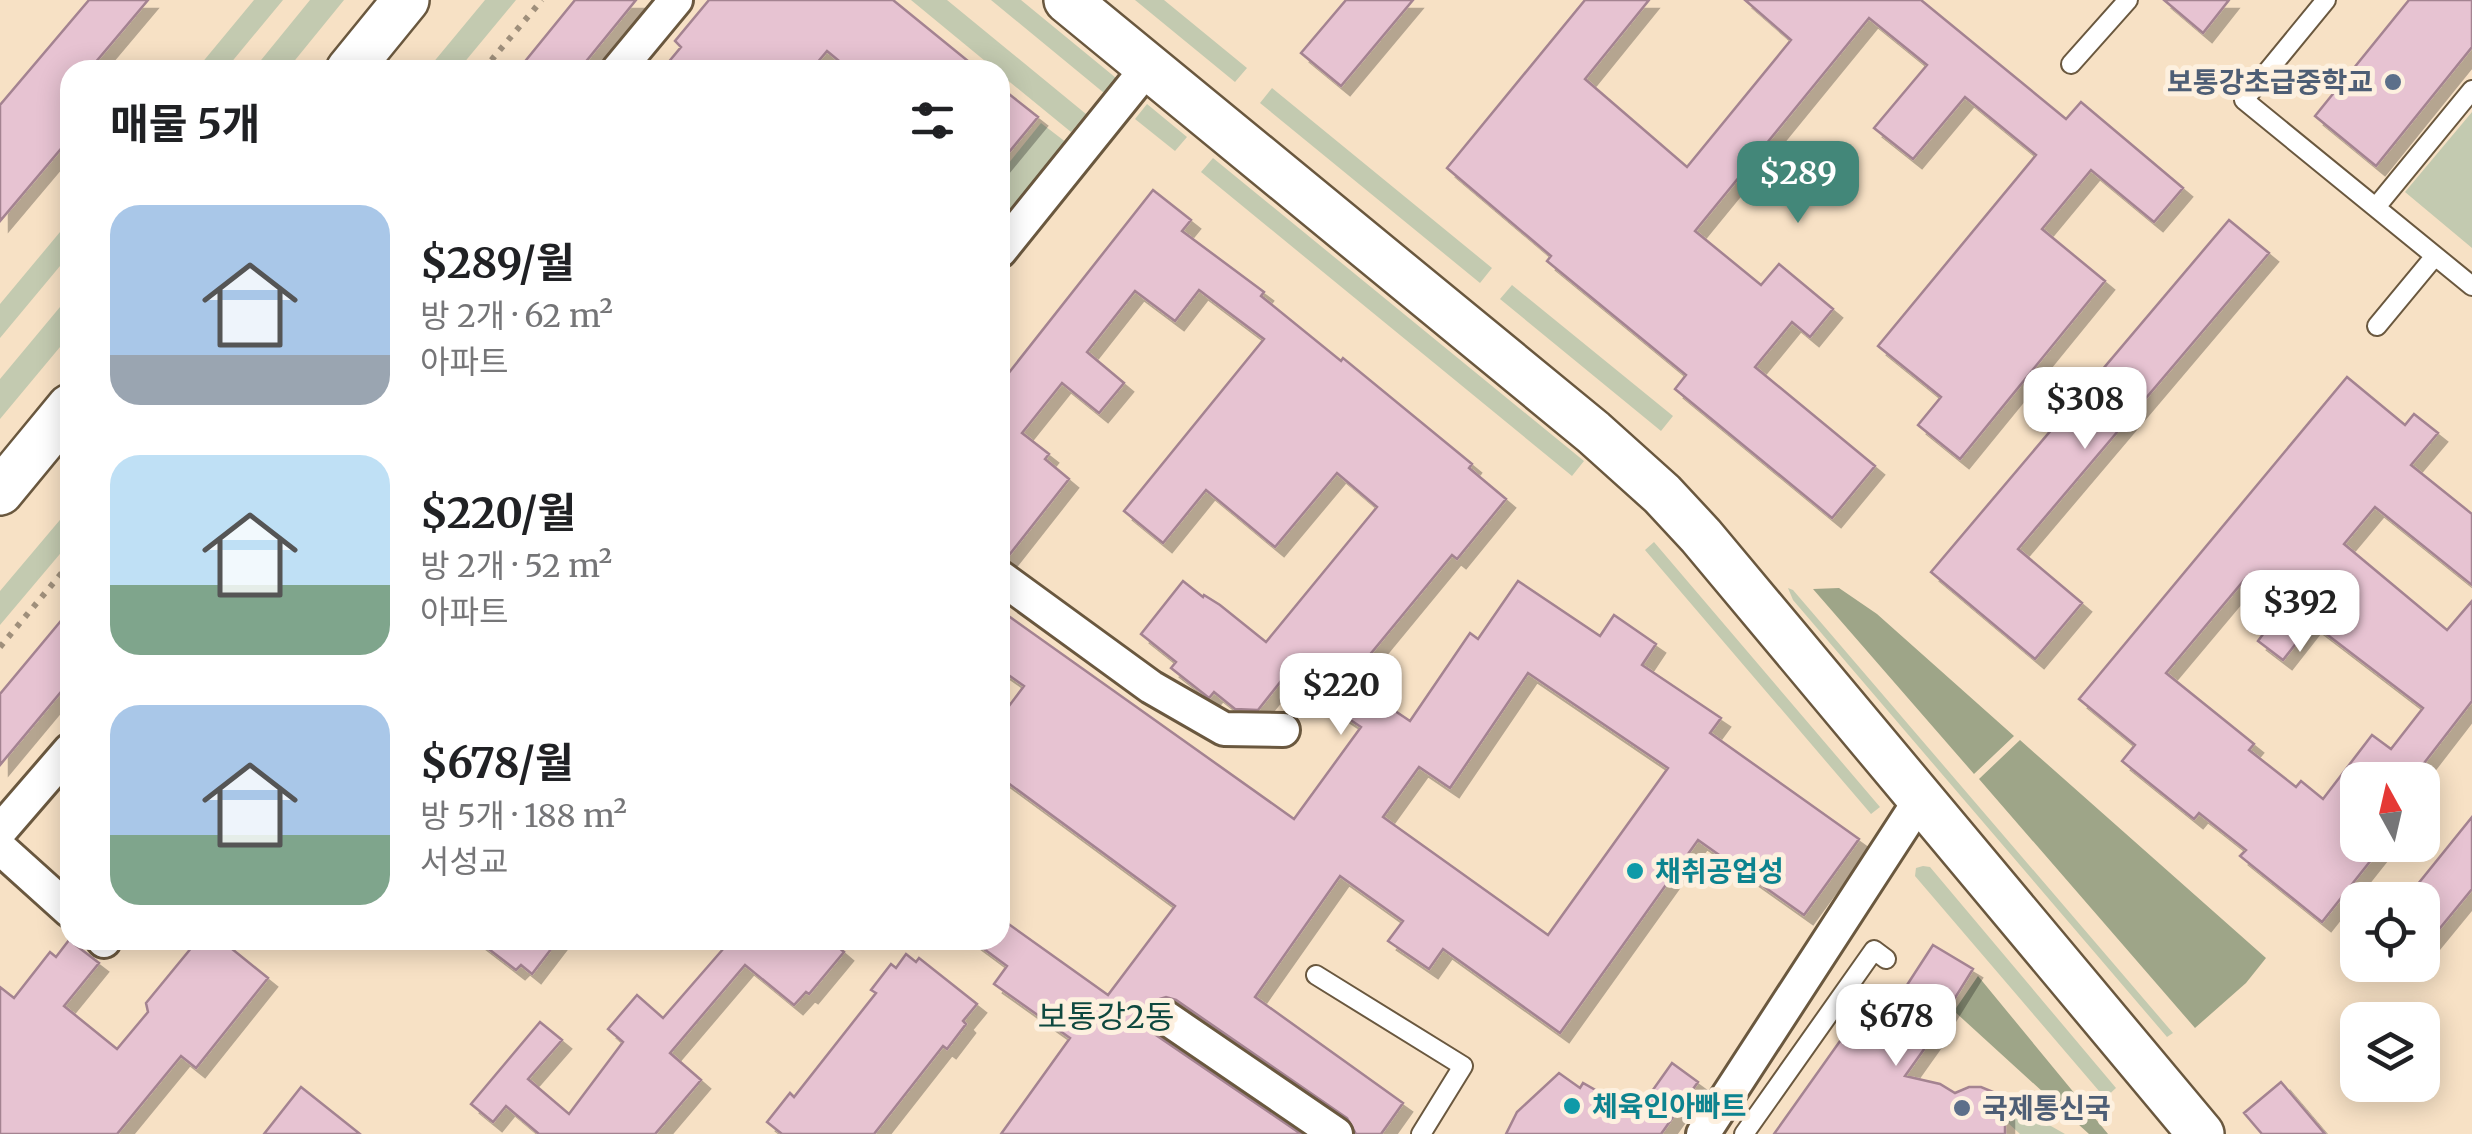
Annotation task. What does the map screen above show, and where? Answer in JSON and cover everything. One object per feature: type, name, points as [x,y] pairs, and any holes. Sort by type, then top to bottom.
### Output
[{"type":"street","points":[[356,60],[406,0]]},
{"type":"street","points":[[626,60],[676,0]]},
{"type":"street","points":[[1067,0],[1593,432],[1662,494],[2202,1134]]},
{"type":"street","points":[[1010,239],[1148,67]]},
{"type":"street","points":[[0,492],[60,419]]},
{"type":"street","points":[[1010,584],[1152,688],[1224,729],[1283,730]]},
{"type":"street","points":[[0,831],[60,762]]},
{"type":"street","points":[[1703,1134],[1920,800]]},
{"type":"street","points":[[0,848],[60,901]]},
{"type":"street","points":[[1165,1017],[1336,1134]]},
{"type":"lane","points":[[2071,64],[2128,0]]},
{"type":"lane","points":[[2326,0],[2244,100],[2472,286]]},
{"type":"lane","points":[[2376,207],[2472,90]]},
{"type":"lane","points":[[2377,326],[2435,256]]},
{"type":"lane","points":[[1744,1134],[1874,950],[1886,959]]},
{"type":"lane","points":[[1316,975],[1463,1066],[1420,1134]]},
{"type":"path","points":[[491,60],[542,0]]},
{"type":"path","points":[[0,647],[60,575]]},
{"type":"green space","points":[[254,0],[283,0],[233,60],[204,60]]},
{"type":"green space","points":[[310,0],[344,0],[295,60],[261,60]]},
{"type":"green space","points":[[485,0],[516,0],[466,60],[435,60]]},
{"type":"green space","points":[[911,0],[947,0],[1086,114],[1071,132],[1010,82],[1010,60],[984,60]]},
{"type":"green space","points":[[991,0],[1021,0],[1116,78],[1104,93]]},
{"type":"green space","points":[[1135,0],[1164,0],[1247,68],[1235,82]]},
{"type":"green space","points":[[1272,88],[1492,268],[1480,283],[1260,103]]},
{"type":"green space","points":[[1147,104],[1187,137],[1175,151],[1135,119]]},
{"type":"green space","points":[[2472,112],[2472,248],[2405,192]]},
{"type":"green space","points":[[1041,123],[1067,143],[1010,214],[1010,162]]},
{"type":"green space","points":[[1213,158],[1584,461],[1572,476],[1201,172]]},
{"type":"green space","points":[[60,232],[60,266],[0,338],[0,304]]},
{"type":"green space","points":[[1512,285],[1673,416],[1661,431],[1500,299]]},
{"type":"green space","points":[[60,307],[60,347],[0,419],[0,379]]},
{"type":"green space","points":[[60,520],[60,554],[0,625],[0,591]]},
{"type":"green space","points":[[1654,542],[1880,807],[1871,814],[1645,550]]},
{"type":"green space","points":[[1788,588],[2173,1033],[2167,1037],[1793,600]]},
{"type":"green space","points":[[1839,588],[1877,614],[2014,736],[1974,774],[1813,589]]},
{"type":"green space","points":[[2020,740],[2266,958],[2246,983],[2195,1028],[1979,779]]},
{"type":"green space","points":[[1930,867],[2116,1088],[2105,1098],[1915,876],[1916,868]]},
{"type":"green space","points":[[1978,976],[2108,1134],[2089,1134],[1954,1011]]},
{"type":"green space","points":[[2005,1100],[2065,1134],[2020,1134],[2008,1123]]},
{"type":"building","points":[[89,0],[148,0],[97,60],[60,60],[60,150],[0,221],[0,105]]},
{"type":"building","points":[[575,0],[636,0],[587,60],[526,60]]},
{"type":"building","points":[[709,0],[893,0],[967,60],[838,60],[827,51],[819,60],[670,60],[681,47],[675,41]]},
{"type":"building","points":[[1346,0],[1413,0],[1341,86],[1301,53]]},
{"type":"building","points":[[1585,0],[1649,0],[1585,79],[1687,167],[1791,40],[1745,0],[1921,0],[2066,119],[2081,102],[2183,188],[2154,222],[2091,170],[2042,229],[2105,281],[1960,459],[1918,425],[1941,397],[1878,346],[2036,155],[1965,97],[1913,159],[1874,128],[1927,65],[1869,18],[1695,231],[1761,285],[1779,264],[1833,309],[1810,337],[1792,322],[1755,367],[1875,466],[1832,518],[1675,389],[1686,375],[1547,261],[1551,256],[1447,168]]},
{"type":"building","points":[[2164,0],[2229,0],[2203,33]]},
{"type":"building","name":"보통강초급중학교","points":[[2409,0],[2472,0],[2472,47],[2376,166],[2315,116]]},
{"type":"building","points":[[1010,95],[1038,117],[1010,151]]},
{"type":"building","points":[[1153,190],[1191,220],[1182,231],[1264,292],[1261,296],[1472,464],[1469,468],[1506,499],[1457,559],[1452,555],[1349,680],[1410,721],[1470,633],[1478,639],[1518,581],[1600,636],[1614,615],[1656,644],[1642,665],[1721,718],[1710,733],[1859,839],[1804,915],[1698,840],[1560,1033],[1443,949],[1429,969],[1388,941],[1403,921],[1340,876],[1255,997],[1403,1103],[1381,1134],[1356,1134],[1347,1118],[1176,1000],[1166,997],[1156,1000],[1145,1015],[1153,1033],[1301,1134],[1001,1134],[1070,1038],[994,984],[1007,966],[985,950],[1010,950],[1010,925],[1108,995],[1175,906],[1010,784],[1010,705],[1024,686],[1010,676],[1010,617],[1294,819],[1361,727],[1285,676],[1258,710],[1235,709],[1214,692],[1209,698],[1171,668],[1176,662],[1141,634],[1183,581],[1266,642],[1377,507],[1337,473],[1275,547],[1206,490],[1163,543],[1124,511],[1264,339],[1199,290],[1175,321],[1135,291],[1087,352],[1124,383],[1099,413],[1062,383],[1022,433],[1049,454],[1045,459],[1069,479],[1010,554],[1010,371]],"holes":[[[1528,673],[1668,768],[1548,935],[1383,817],[1419,767],[1450,788]]]},
{"type":"building","points":[[2229,220],[2269,253],[2018,549],[2082,603],[2035,659],[1931,572]]},
{"type":"building","points":[[2347,377],[2405,425],[2414,414],[2438,433],[2411,465],[2472,514],[2472,585],[2375,507],[2344,544],[2447,630],[2472,601],[2472,701],[2425,762],[2351,762],[2372,735],[2391,749],[2423,708],[2312,623],[2283,660],[2258,641],[2283,607],[2245,579],[2166,673],[2254,744],[2249,750],[2296,787],[2301,781],[2323,799],[2340,777],[2340,862],[2370,862],[2354,882],[2340,882],[2340,899],[2322,922],[2240,856],[2246,850],[2199,813],[2194,819],[2122,761],[2135,745],[2079,699]]},
{"type":"building","points":[[60,622],[60,693],[0,765],[0,694]]},
{"type":"building","points":[[2472,817],[2472,889],[2440,928],[2440,882],[2420,882],[2436,862],[2440,862],[2440,857]]},
{"type":"building","points":[[1933,945],[1973,969],[1905,1076],[1940,1084],[1955,1093],[1981,1087],[1998,1094],[2005,1111],[2005,1134],[1774,1134],[1877,989],[1896,1002]]},
{"type":"building","points":[[61,950],[82,950],[99,963],[64,1006],[117,1049],[148,1012],[146,1003],[190,950],[233,950],[268,978],[196,1068],[181,1056],[117,1134],[0,1134],[0,987],[14,998],[50,952],[56,957]]},
{"type":"building","points":[[490,950],[550,950],[532,974],[521,965],[516,970]]},
{"type":"building","points":[[722,950],[844,952],[809,994],[806,992],[794,1005],[745,965],[670,1053],[701,1080],[655,1134],[539,1134],[506,1106],[493,1122],[471,1104],[540,1022],[562,1040],[528,1079],[569,1114],[623,1042],[608,1029],[637,995],[663,1018]]},
{"type":"building","points":[[906,954],[916,962],[919,958],[977,1004],[963,1021],[966,1024],[947,1049],[943,1046],[874,1134],[782,1134],[767,1122],[790,1093],[794,1097],[876,993],[871,990],[891,964],[896,968]]},
{"type":"building","name":"체육인아빠트","points":[[1672,1063],[1698,1082],[1661,1134],[1506,1134],[1517,1112],[1559,1073],[1580,1088],[1583,1083],[1613,1100],[1633,1118]]},
{"type":"building","points":[[2281,1082],[2325,1134],[2262,1134],[2244,1113]]},
{"type":"building","points":[[301,1087],[360,1134],[264,1134]]},
{"type":"place","name":"보통강초급중학교","points":[[2393,82]]},
{"type":"place","name":"채취공업성","points":[[1635,871]]},
{"type":"place","name":"체육인아빠트","points":[[1572,1106]]},
{"type":"place","name":"국제통신국","points":[[1962,1108]]},
{"type":"district","name":"보통강2동","points":[[1106,1017]]}]
